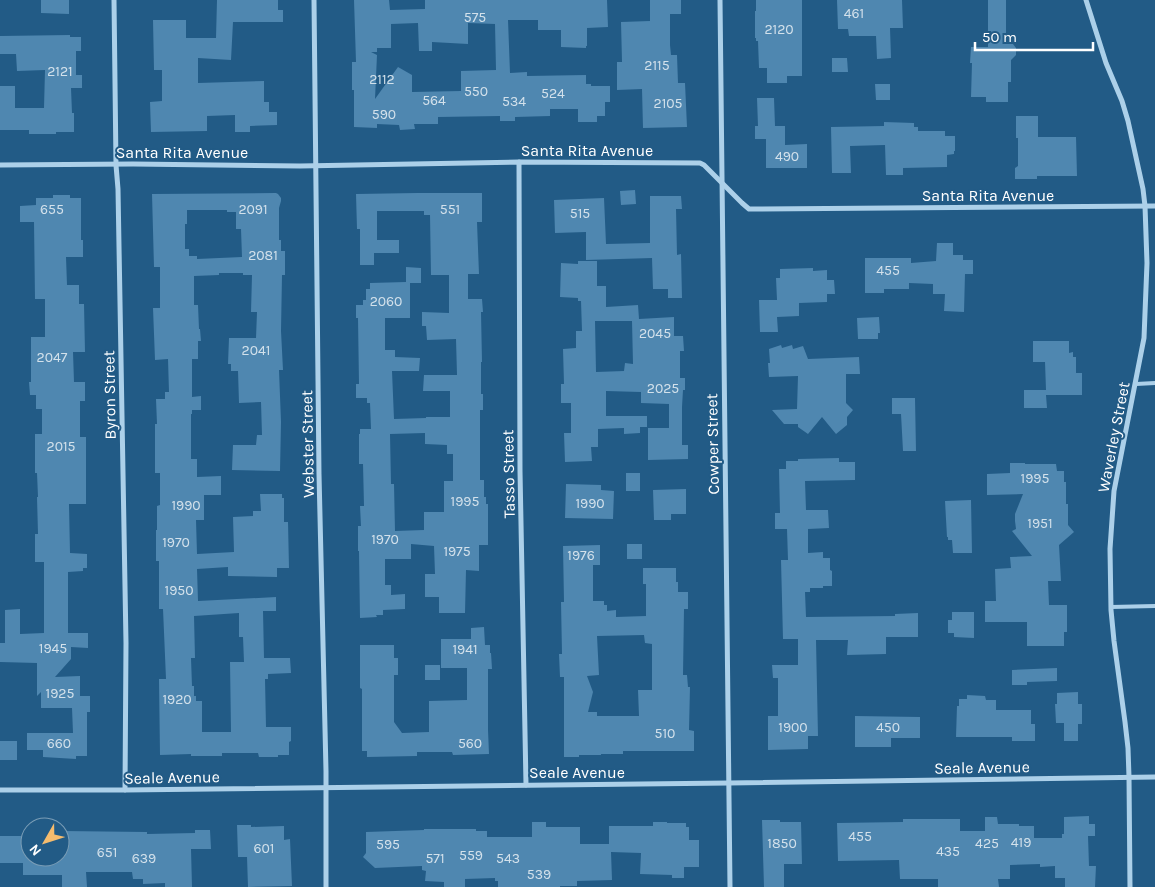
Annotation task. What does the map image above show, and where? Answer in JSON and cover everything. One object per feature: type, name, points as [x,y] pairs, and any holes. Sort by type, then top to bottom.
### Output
[{"type":"street","name":"Byron Street","points":[[114,0],[126,623],[125,790]]},
{"type":"street","name":"Webster Street","points":[[314,0],[326,887]]},
{"type":"street","name":"Cowper Street","points":[[720,0],[730,887]]},
{"type":"street","name":"Waverley Street","points":[[1086,0],[1106,63],[1128,120],[1143,189],[1148,263],[1144,338],[1114,492],[1110,549],[1111,607],[1125,722],[1129,777],[1130,887]]},
{"type":"street","name":"Santa Rita Avenue","points":[[0,165],[316,165],[519,162],[700,163],[750,209],[1155,206]]},
{"type":"street","name":"Tasso Street","points":[[519,162],[520,461],[526,785]]},
{"type":"street","name":"Seale Avenue","points":[[0,790],[326,788],[1155,777]]},
{"type":"lane","points":[[1136,384],[1155,383]]},
{"type":"lane","points":[[1111,607],[1155,606]]},
{"type":"building","points":[[41,0],[69,0],[69,14],[41,13]]},
{"type":"building","points":[[217,0],[278,0],[278,10],[283,10],[283,22],[233,22],[231,60],[198,58],[198,83],[264,81],[264,102],[269,102],[269,112],[277,112],[277,125],[250,126],[250,132],[235,132],[235,115],[207,116],[207,131],[151,132],[150,102],[162,101],[162,70],[154,70],[153,20],[186,20],[186,38],[216,38]]},
{"type":"building","points":[[354,0],[389,0],[390,10],[425,9],[425,0],[607,0],[608,27],[587,28],[586,48],[561,47],[561,30],[538,30],[538,20],[508,20],[510,73],[527,72],[527,76],[586,75],[586,84],[591,84],[591,86],[610,86],[610,102],[605,102],[605,116],[597,116],[597,122],[578,122],[578,109],[550,109],[550,116],[515,117],[515,121],[500,121],[500,116],[438,117],[438,124],[414,124],[415,129],[400,130],[399,125],[377,124],[377,128],[354,127],[352,62],[356,62]],"holes":[[[418,23],[419,51],[432,51],[432,42],[468,44],[468,23],[495,24],[496,70],[461,71],[461,91],[412,92],[412,75],[398,67],[375,99],[377,55],[371,52],[377,52],[377,48],[391,48],[391,24]]]},
{"type":"building","points":[[650,0],[681,0],[681,14],[670,14],[670,45],[671,55],[677,55],[678,83],[685,83],[687,127],[643,128],[642,89],[617,90],[617,62],[622,62],[621,22],[650,21]]},
{"type":"building","points":[[756,0],[802,0],[802,76],[787,76],[787,83],[767,83],[767,68],[759,68],[758,41],[755,38]]},
{"type":"building","points":[[837,0],[902,0],[903,28],[890,28],[891,58],[877,59],[876,36],[849,36],[848,29],[838,29]]},
{"type":"building","points":[[988,0],[1006,0],[1006,34],[1013,34],[1013,44],[1016,48],[1016,55],[1011,60],[1011,82],[1008,82],[1008,102],[986,102],[986,97],[971,97],[971,47],[988,47]]},
{"type":"building","points":[[70,35],[70,37],[81,37],[81,51],[76,51],[76,75],[82,75],[82,88],[71,88],[74,132],[29,134],[29,130],[0,130],[0,86],[15,86],[15,108],[44,108],[45,70],[17,71],[16,54],[0,54],[0,36]]},
{"type":"building","points":[[832,58],[847,58],[848,72],[832,72]]},
{"type":"building","points":[[875,84],[890,84],[890,100],[876,100]]},
{"type":"building","points":[[757,98],[774,98],[775,126],[785,126],[785,145],[807,144],[807,168],[766,168],[766,139],[755,139],[755,126],[758,126]]},
{"type":"building","points":[[1016,116],[1038,116],[1038,137],[1076,137],[1077,176],[1037,176],[1037,179],[1015,179],[1015,168],[1018,166]]},
{"type":"building","points":[[884,122],[914,123],[914,127],[918,127],[918,131],[945,131],[945,136],[955,136],[955,151],[954,154],[947,155],[947,167],[903,168],[903,175],[886,175],[885,145],[850,146],[851,173],[832,173],[831,127],[884,126]]},
{"type":"building","points":[[635,190],[636,204],[621,205],[620,191]]},
{"type":"building","points":[[276,193],[281,198],[279,208],[279,240],[281,240],[281,251],[285,251],[285,275],[282,275],[281,331],[283,370],[279,370],[280,471],[232,470],[233,445],[256,445],[257,435],[262,435],[261,402],[239,403],[238,371],[231,371],[231,364],[228,364],[229,338],[256,338],[257,312],[251,312],[252,275],[243,275],[243,273],[194,276],[194,305],[198,305],[201,341],[198,341],[198,359],[192,359],[192,397],[201,396],[201,410],[192,410],[191,414],[191,459],[197,459],[197,477],[221,476],[221,495],[204,495],[204,520],[196,520],[197,554],[234,552],[233,517],[253,516],[253,511],[261,511],[260,494],[282,494],[282,498],[284,498],[284,522],[288,522],[289,568],[277,568],[277,577],[228,576],[228,567],[197,569],[198,601],[276,597],[276,611],[263,611],[264,658],[290,658],[291,673],[268,674],[268,679],[265,679],[266,727],[291,727],[289,755],[259,757],[258,753],[222,753],[222,756],[160,755],[159,679],[166,679],[163,609],[159,609],[159,561],[156,561],[160,473],[155,473],[155,424],[157,424],[156,399],[165,399],[165,392],[169,392],[168,359],[155,360],[153,308],[160,308],[160,267],[154,267],[152,194]],"holes":[[[187,210],[227,210],[227,212],[236,212],[236,229],[241,229],[242,257],[197,259],[197,256],[189,256],[189,249],[185,249]],[[239,613],[239,637],[243,637],[244,662],[230,662],[231,732],[202,732],[202,701],[196,701],[194,686],[192,686],[191,658],[195,658],[194,616]]]},
{"type":"building","points":[[482,193],[482,222],[477,222],[479,274],[468,274],[468,299],[482,299],[481,394],[483,394],[483,410],[480,410],[480,480],[484,480],[484,497],[486,497],[486,504],[488,504],[488,545],[479,545],[479,571],[466,570],[465,613],[439,613],[439,597],[425,597],[425,574],[435,574],[434,546],[411,544],[411,559],[385,559],[385,585],[391,585],[391,595],[405,594],[405,609],[383,610],[383,615],[360,618],[358,526],[361,526],[360,506],[364,506],[363,464],[359,464],[359,434],[360,429],[371,429],[370,403],[367,403],[367,398],[356,398],[356,384],[359,384],[358,318],[356,318],[356,305],[363,305],[363,300],[366,300],[366,289],[370,289],[370,283],[406,282],[406,267],[421,268],[421,283],[410,283],[410,318],[385,318],[385,350],[395,350],[395,357],[420,358],[419,371],[392,371],[394,419],[450,417],[450,391],[423,391],[424,375],[457,375],[456,339],[427,340],[426,326],[422,326],[422,312],[449,313],[449,275],[431,275],[430,215],[424,215],[424,211],[377,211],[377,240],[399,240],[399,253],[374,253],[374,265],[360,265],[360,229],[357,229],[356,194]],"holes":[[[425,433],[425,444],[447,445],[447,454],[453,454],[453,481],[444,481],[444,512],[424,512],[424,530],[395,531],[394,484],[391,484],[390,434]]]},
{"type":"building","points":[[53,195],[70,195],[70,198],[81,198],[81,240],[83,240],[83,257],[66,257],[67,285],[79,285],[79,304],[84,304],[85,352],[73,352],[74,382],[85,382],[85,401],[80,401],[80,437],[86,437],[86,504],[69,505],[70,553],[87,554],[87,568],[83,568],[83,571],[68,572],[68,633],[88,633],[88,648],[71,647],[71,659],[55,677],[80,676],[80,696],[90,696],[90,712],[87,712],[87,756],[76,756],[76,759],[43,757],[43,750],[27,750],[27,733],[73,733],[72,708],[41,708],[41,692],[37,696],[37,663],[0,662],[0,643],[5,643],[5,610],[20,609],[20,634],[44,633],[44,562],[35,562],[35,534],[38,534],[38,497],[37,473],[35,473],[35,434],[42,434],[42,409],[36,409],[36,395],[30,395],[29,382],[31,382],[31,337],[45,337],[45,299],[35,299],[34,222],[20,222],[20,206],[36,205],[36,198],[53,198]]},
{"type":"building","points":[[650,196],[681,196],[682,209],[676,209],[677,255],[681,254],[682,298],[668,298],[668,289],[653,289],[652,258],[586,260],[586,232],[555,233],[554,200],[604,198],[606,244],[650,243]]},
{"type":"building","points":[[937,243],[953,243],[953,255],[963,255],[963,260],[973,260],[973,274],[965,274],[964,312],[944,311],[945,294],[933,294],[933,284],[909,283],[909,289],[884,289],[884,293],[865,293],[865,258],[911,258],[911,263],[936,261]]},
{"type":"building","points":[[578,261],[597,261],[597,286],[606,286],[606,307],[638,305],[639,319],[674,317],[674,336],[683,336],[684,351],[680,351],[680,378],[685,378],[682,407],[682,445],[688,445],[688,459],[648,460],[648,428],[669,428],[669,404],[641,403],[641,392],[606,391],[606,416],[647,416],[647,427],[640,427],[640,433],[624,434],[624,428],[598,429],[598,447],[591,447],[592,461],[565,462],[564,433],[571,433],[571,403],[561,403],[561,384],[564,384],[563,349],[576,348],[576,331],[582,331],[581,301],[578,301],[578,298],[560,297],[561,263],[578,264]],"holes":[[[595,321],[632,321],[633,364],[625,363],[624,371],[596,372]]]},
{"type":"building","points":[[813,268],[813,271],[827,270],[827,280],[834,280],[835,294],[827,294],[827,302],[799,303],[799,316],[777,317],[778,332],[760,332],[759,300],[777,300],[776,278],[780,278],[780,269]]},
{"type":"building","points":[[879,317],[880,333],[878,333],[878,339],[858,339],[857,318]]},
{"type":"building","points":[[1033,341],[1069,341],[1069,353],[1073,352],[1073,357],[1076,357],[1076,373],[1082,373],[1082,395],[1046,395],[1047,408],[1024,408],[1024,390],[1046,390],[1045,362],[1033,362]]},
{"type":"building","points":[[781,345],[782,348],[792,345],[793,349],[803,346],[808,359],[859,357],[860,374],[846,374],[846,403],[853,410],[847,417],[847,425],[836,434],[822,417],[808,434],[798,427],[798,424],[784,424],[772,410],[797,409],[798,376],[769,377],[769,349]]},
{"type":"building","points":[[892,398],[915,398],[916,451],[903,451],[901,414],[892,414]]},
{"type":"building","points":[[839,458],[839,462],[855,462],[855,480],[805,481],[806,510],[828,510],[829,528],[808,529],[808,553],[823,552],[823,558],[830,558],[830,570],[832,571],[832,586],[810,588],[810,592],[805,592],[806,617],[895,616],[895,614],[918,613],[918,637],[886,637],[886,654],[847,655],[848,640],[816,640],[818,736],[808,736],[808,749],[768,750],[768,716],[778,716],[778,678],[773,678],[772,665],[798,665],[798,639],[783,639],[781,560],[788,560],[787,529],[775,529],[775,513],[780,513],[779,469],[786,469],[786,461]]},
{"type":"building","points":[[1010,463],[1056,464],[1057,471],[1064,471],[1066,504],[1068,504],[1068,525],[1074,532],[1059,545],[1061,581],[1048,581],[1049,605],[1067,605],[1067,632],[1064,632],[1064,646],[1027,646],[1027,622],[985,622],[985,601],[996,601],[995,569],[1011,568],[1010,557],[1032,556],[1012,531],[1016,529],[1015,514],[1023,494],[987,495],[987,474],[1010,473]]},
{"type":"building","points":[[626,473],[640,473],[640,491],[626,491]]},
{"type":"building","points":[[566,484],[601,485],[601,490],[614,491],[613,519],[565,518]]},
{"type":"building","points":[[686,489],[686,514],[671,514],[671,520],[654,520],[653,490]]},
{"type":"building","points":[[971,500],[972,553],[953,553],[952,540],[948,540],[947,537],[945,501]]},
{"type":"building","points":[[627,544],[642,544],[642,559],[627,559]]},
{"type":"building","points":[[600,545],[600,565],[593,565],[593,601],[604,601],[604,605],[607,605],[607,611],[616,610],[616,617],[646,616],[646,584],[643,584],[643,568],[676,568],[678,592],[688,592],[688,609],[684,609],[683,675],[687,675],[688,687],[690,687],[689,730],[694,731],[694,751],[623,751],[623,754],[564,757],[564,677],[560,677],[559,654],[562,654],[561,602],[564,602],[563,546]],"holes":[[[644,635],[645,643],[652,644],[652,690],[638,690],[639,716],[597,716],[597,712],[588,712],[593,692],[587,676],[599,675],[597,636]]]},
{"type":"building","points":[[952,612],[974,612],[974,638],[954,637],[954,633],[948,633],[948,620],[952,620]]},
{"type":"building","points":[[484,627],[485,645],[490,645],[492,669],[488,669],[489,754],[453,755],[452,752],[417,752],[417,756],[367,757],[367,751],[362,751],[360,645],[394,645],[394,658],[398,658],[398,675],[394,675],[394,722],[402,733],[429,732],[429,701],[467,700],[467,668],[441,668],[441,639],[471,639],[471,628]]},
{"type":"building","points":[[425,665],[440,665],[440,680],[425,680]]},
{"type":"building","points":[[1057,668],[1057,681],[1027,682],[1027,685],[1012,685],[1012,670]]},
{"type":"building","points":[[1078,692],[1078,704],[1082,704],[1082,724],[1078,724],[1078,741],[1064,741],[1064,723],[1056,723],[1055,704],[1057,704],[1057,693]]},
{"type":"building","points":[[967,695],[985,696],[986,700],[996,700],[996,710],[1031,710],[1031,724],[1035,724],[1035,741],[1012,741],[1012,737],[956,737],[957,706],[959,706],[959,699],[967,699]]},
{"type":"building","points":[[855,716],[920,717],[920,738],[891,738],[891,747],[855,747]]},
{"type":"building","points":[[0,741],[17,741],[17,760],[0,760]]},
{"type":"building","points":[[1089,816],[1089,824],[1095,824],[1095,836],[1088,836],[1089,866],[1096,866],[1095,887],[1065,887],[1065,878],[1055,878],[1055,866],[1040,867],[1040,864],[1010,865],[1010,879],[998,879],[999,887],[938,887],[938,879],[900,879],[899,860],[838,861],[837,823],[903,822],[903,819],[960,819],[960,831],[985,831],[985,817],[997,817],[998,824],[1034,826],[1034,838],[1062,838],[1062,834],[1064,834],[1064,817]]},
{"type":"building","points":[[762,820],[801,822],[802,864],[784,864],[784,887],[764,887]]},
{"type":"building","points":[[532,822],[546,822],[546,827],[580,827],[580,844],[609,844],[609,826],[653,826],[653,822],[686,823],[686,827],[689,827],[689,840],[699,840],[699,867],[684,867],[684,878],[672,878],[672,875],[640,874],[641,853],[611,852],[612,880],[577,881],[577,886],[498,887],[498,881],[495,881],[495,878],[465,879],[465,887],[444,887],[444,882],[425,881],[426,871],[422,870],[422,866],[375,868],[363,857],[366,853],[366,832],[476,829],[476,831],[487,831],[487,837],[532,837]]},
{"type":"building","points":[[237,825],[251,825],[251,827],[284,826],[284,840],[290,839],[292,886],[248,887],[247,857],[238,857]]},
{"type":"building","points":[[195,830],[210,830],[211,849],[191,849],[192,887],[165,887],[165,883],[143,884],[143,879],[133,879],[132,872],[86,872],[87,887],[62,887],[62,875],[23,875],[23,867],[70,867],[70,831],[147,832],[147,834],[195,833]]},
{"type":"building","points":[[0,836],[20,836],[20,863],[0,863]]}]
